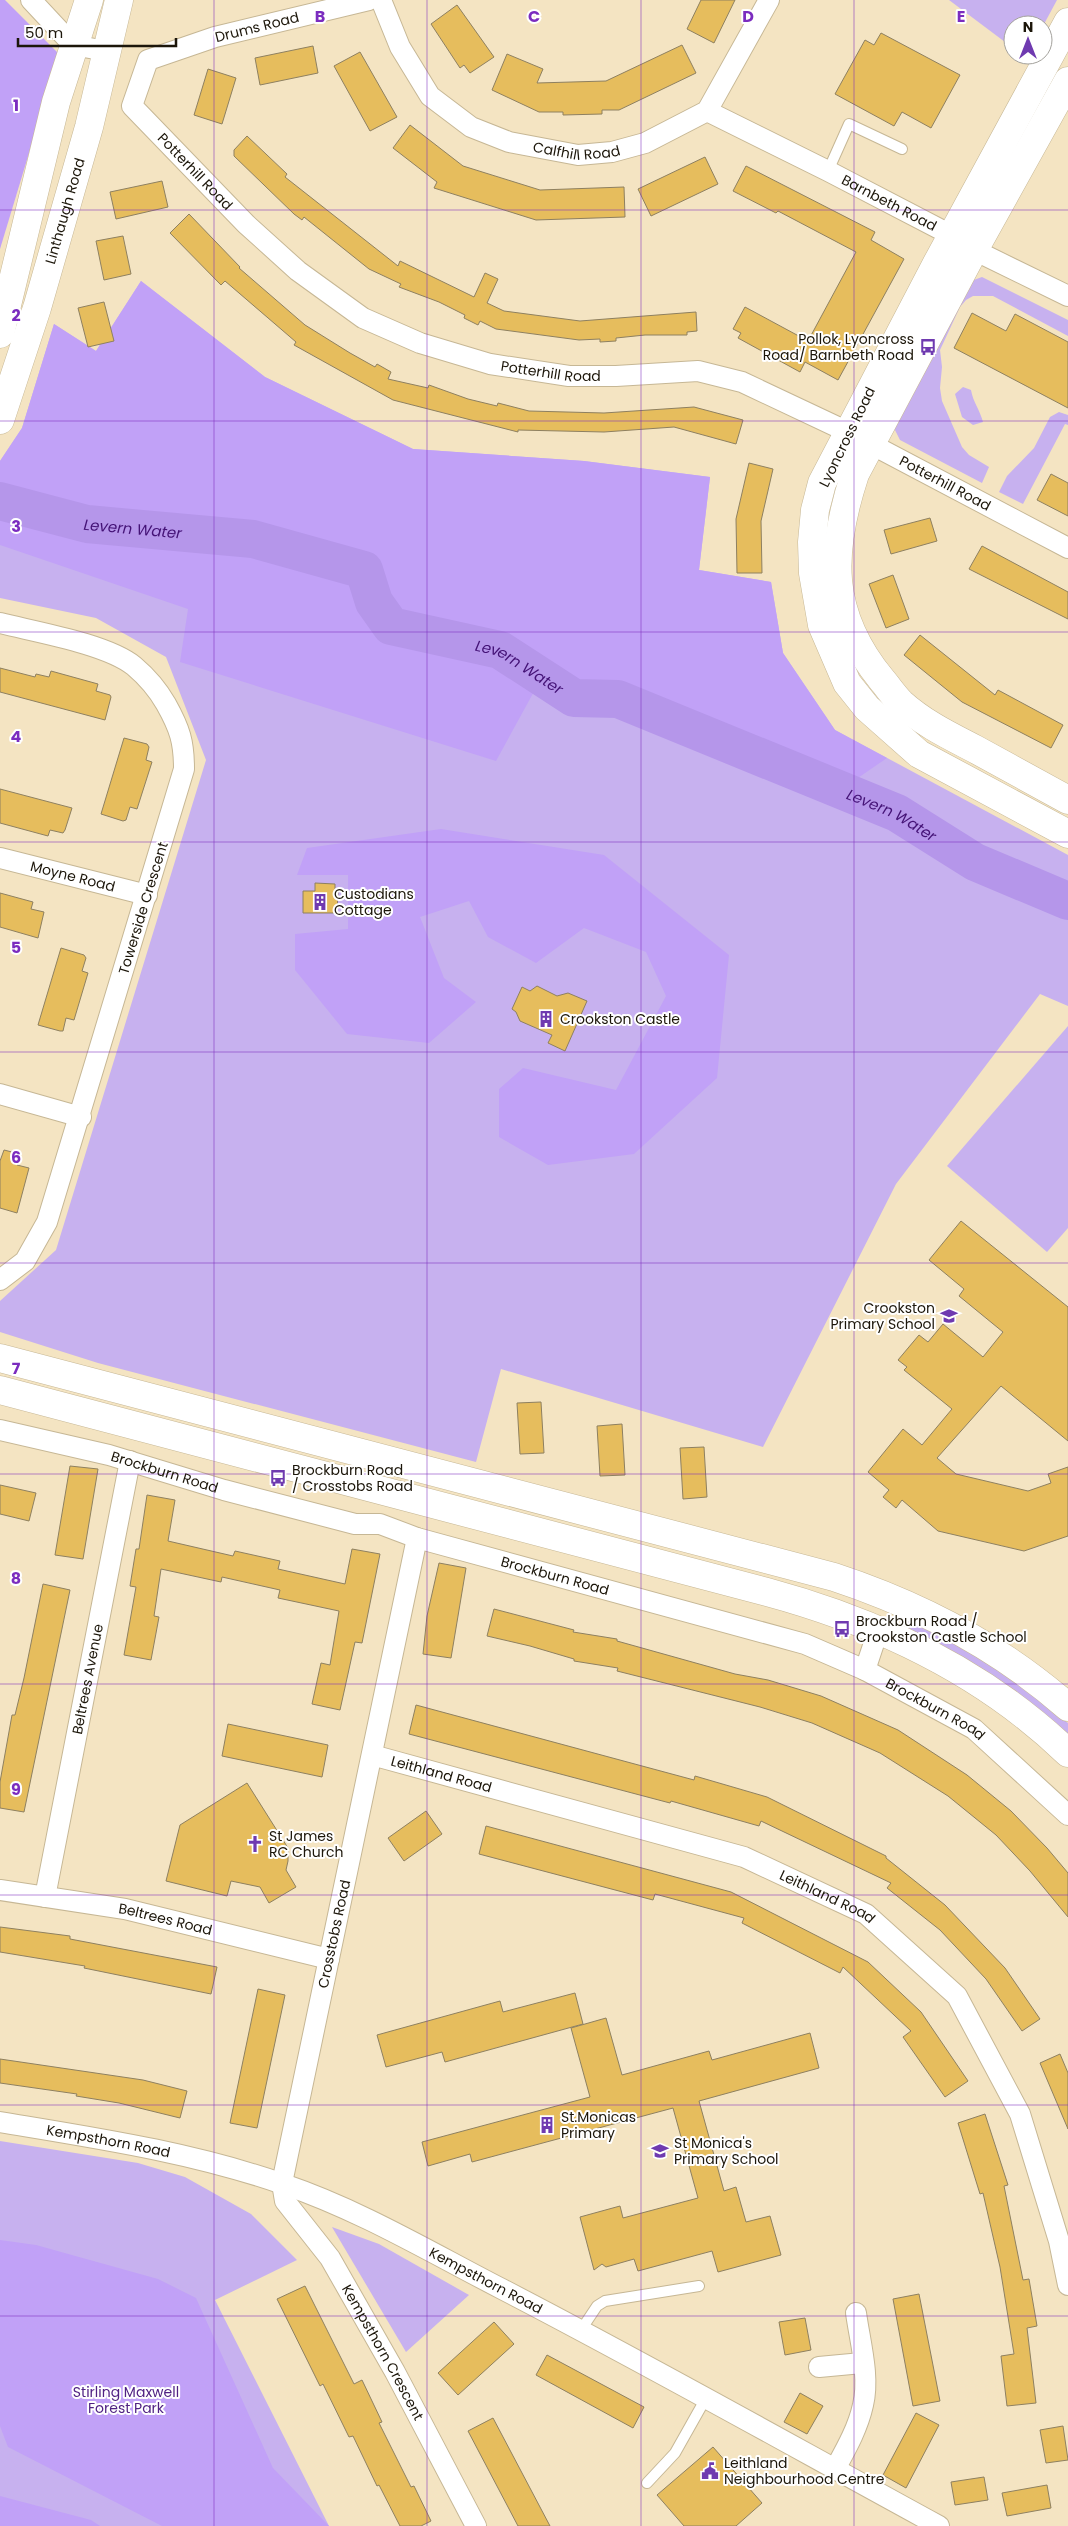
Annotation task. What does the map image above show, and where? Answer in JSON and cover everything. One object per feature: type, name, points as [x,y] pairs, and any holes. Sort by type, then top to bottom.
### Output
[{"type":"street","points":[[31,0],[73,45],[106,50]]},
{"type":"street","points":[[0,334],[56,102],[89,0]]},
{"type":"street","name":"Linthaugh Road","points":[[0,420],[37,308],[89,127],[119,0]]},
{"type":"street","name":"Drums Road","points":[[148,60],[215,36],[369,0]]},
{"type":"street","name":"Calfhill Road","points":[[381,0],[400,47],[430,96],[471,127],[508,142],[578,155],[612,152],[645,143],[708,111]]},
{"type":"street","points":[[708,111],[769,0]]},
{"type":"street","name":"Lyoncross Road","points":[[1068,22],[963,243],[859,438],[822,483],[815,510],[812,542],[813,573],[822,626],[848,683],[867,708],[919,754],[1068,834]]},
{"type":"street","name":"Potterhill Road","points":[[148,60],[132,106],[246,224],[298,271],[363,318],[420,343],[490,364],[569,376],[698,372],[742,382],[859,438],[1068,548]]},
{"type":"street","name":"Lyoncross Road","points":[[963,243],[1068,81]]},
{"type":"street","name":"Barnbeth Road","points":[[708,111],[1068,296]]},
{"type":"street","name":"Lyoncross Road","points":[[859,438],[838,542],[839,598],[856,645],[901,703],[921,718],[1068,800]]},
{"type":"street","name":"Towerside Crescent","points":[[0,623],[96,647],[134,665],[158,691],[174,718],[184,743],[184,769],[81,1117],[47,1222],[25,1261],[0,1280]]},
{"type":"street","name":"Moyne Road","points":[[0,858],[147,894]]},
{"type":"street","points":[[0,1094],[81,1117]]},
{"type":"street","points":[[0,1358],[796,1565],[860,1585],[893,1598],[959,1631],[999,1654],[1068,1707]]},
{"type":"street","points":[[0,1390],[802,1601],[879,1628],[979,1681],[1028,1717],[1068,1752]]},
{"type":"street","name":"Brockburn Road","points":[[0,1430],[130,1461],[224,1490],[355,1524],[380,1524],[417,1538],[805,1644],[865,1670],[974,1729],[1068,1815]]},
{"type":"street","points":[[280,1464],[289,1433]]},
{"type":"street","name":"Beltrees Avenue","points":[[45,1897],[130,1461]]},
{"type":"street","name":"Crosstobs Road","points":[[282,2183],[417,1538]]},
{"type":"street","points":[[865,1670],[879,1628],[893,1598]]},
{"type":"street","name":"Leithland Road","points":[[372,1755],[744,1857],[866,1914],[957,1996],[1020,2114],[1059,2241],[1068,2285]]},
{"type":"street","name":"Beltrees Road","points":[[0,1890],[125,1909],[329,1959]]},
{"type":"street","name":"Kempsthorn Road","points":[[0,2122],[122,2142],[201,2158],[282,2183],[347,2208],[581,2330],[939,2526]]},
{"type":"street","name":"Kempsthorn Crescent","points":[[282,2183],[285,2201],[330,2258],[394,2372],[476,2526]]},
{"type":"street","points":[[835,2469],[856,2429],[863,2404],[865,2386],[856,2313]]},
{"type":"street","points":[[819,2367],[862,2363]]},
{"type":"lane","points":[[828,171],[849,124],[902,149]]},
{"type":"lane","points":[[581,2330],[597,2306],[605,2302],[699,2286]]},
{"type":"lane","points":[[647,2483],[675,2453],[706,2398]]},
{"type":"green space","points":[[0,0],[5,0],[59,54],[0,249]]},
{"type":"green space","points":[[949,0],[1057,0],[1049,15],[1003,15],[1003,40]]},
{"type":"green space","points":[[982,277],[1068,320],[1068,336],[993,296],[973,296],[960,307],[940,350],[942,367],[940,388],[942,401],[962,447],[969,455],[989,467],[982,483],[900,440],[894,428],[971,281]]},
{"type":"green space","points":[[141,281],[265,377],[413,449],[584,461],[710,477],[699,570],[771,582],[783,653],[835,730],[1068,855],[1068,1006],[1040,994],[896,1184],[763,1447],[501,1369],[476,1462],[98,1363],[0,1332],[0,1301],[56,1250],[206,760],[166,657],[96,618],[0,598],[0,461],[22,428],[54,324],[96,351]]},
{"type":"green space","points":[[141,281],[265,377],[413,449],[584,461],[710,477],[699,570],[771,582],[783,653],[835,730],[887,758],[852,782],[542,677],[496,761],[180,662],[188,609],[0,545],[0,461],[22,428],[54,324],[96,351]]},
{"type":"green space","points":[[963,387],[971,390],[983,422],[973,425],[962,417],[955,394]]},
{"type":"green space","points":[[1059,412],[1068,415],[1068,425],[1065,424],[1023,504],[999,492],[1007,476],[1034,448],[1050,417]]},
{"type":"green space","points":[[441,829],[604,855],[729,955],[717,1078],[634,1154],[548,1165],[499,1137],[499,1089],[523,1068],[616,1090],[666,996],[646,952],[584,928],[536,963],[488,937],[469,901],[420,917],[444,978],[476,1002],[429,1043],[347,1034],[295,970],[295,934],[348,929],[348,875],[297,875],[307,848]]},
{"type":"green space","points":[[1068,1026],[1068,1228],[1047,1252],[947,1166]]},
{"type":"green space","points":[[904,1615],[993,1665],[1068,1723],[1068,1735],[1049,1718],[988,1674],[945,1648],[900,1625]]},
{"type":"green space","name":"Stirling Maxwell Forest Park","points":[[0,2141],[138,2163],[185,2177],[251,2214],[297,2260],[215,2300],[329,2526],[0,2526]]},
{"type":"green space","points":[[332,2227],[379,2244],[469,2295],[406,2352]]},
{"type":"green space","points":[[0,2240],[36,2245],[158,2279],[196,2298],[273,2468],[329,2526],[162,2526],[8,2447],[0,2426]]},
{"type":"green space","points":[[0,2496],[91,2520],[100,2526],[0,2526]]},
{"type":"building","points":[[701,0],[735,0],[714,43],[687,29]]},
{"type":"building","points":[[457,5],[494,57],[470,73],[464,65],[460,68],[431,24]]},
{"type":"building","points":[[881,33],[960,75],[931,128],[902,112],[894,126],[835,94],[865,40],[874,45]]},
{"type":"building","points":[[682,45],[696,73],[619,110],[602,110],[602,114],[563,115],[563,112],[539,112],[492,90],[507,54],[543,69],[537,83],[606,81]]},
{"type":"building","points":[[313,46],[318,73],[260,85],[255,58]]},
{"type":"building","points":[[360,52],[397,117],[370,131],[334,66]]},
{"type":"building","points":[[208,69],[236,78],[222,124],[194,115]]},
{"type":"building","points":[[410,125],[463,166],[540,190],[624,187],[625,217],[536,220],[434,188],[437,182],[393,148]]},
{"type":"building","points":[[247,136],[287,174],[285,177],[398,266],[400,261],[474,297],[485,273],[498,279],[487,303],[504,311],[580,321],[696,312],[697,331],[687,332],[687,335],[645,335],[600,342],[600,339],[579,340],[496,329],[480,321],[478,325],[464,318],[465,315],[439,302],[399,287],[401,284],[369,269],[304,217],[302,220],[294,214],[234,156],[234,150]]},
{"type":"building","points":[[705,157],[718,184],[651,216],[638,189]]},
{"type":"building","points":[[746,166],[875,232],[871,240],[904,259],[838,380],[805,362],[800,372],[738,338],[741,333],[733,329],[745,307],[808,341],[856,252],[778,211],[776,213],[733,191]]},
{"type":"building","points":[[162,181],[168,207],[116,219],[110,192]]},
{"type":"building","points":[[189,214],[239,268],[305,325],[375,367],[377,364],[391,372],[388,379],[428,388],[429,385],[468,399],[497,406],[498,403],[529,411],[604,413],[694,407],[743,420],[736,444],[674,427],[604,432],[518,430],[518,432],[393,400],[294,345],[296,342],[225,281],[221,285],[170,233]]},
{"type":"building","points":[[123,236],[131,274],[104,280],[96,241]]},
{"type":"building","points":[[104,302],[114,341],[88,347],[78,308]]},
{"type":"building","points":[[972,313],[1006,331],[1015,314],[1068,342],[1068,408],[954,348]]},
{"type":"building","points":[[749,463],[773,469],[761,521],[762,573],[737,573],[736,519]]},
{"type":"building","points":[[1051,474],[1068,483],[1068,516],[1037,500]]},
{"type":"building","points":[[930,518],[937,541],[891,554],[884,530]]},
{"type":"building","points":[[982,546],[1068,592],[1068,619],[969,569]]},
{"type":"building","points":[[893,575],[909,619],[886,628],[869,584]]},
{"type":"building","points":[[920,635],[995,695],[998,690],[1063,725],[1051,748],[962,702],[904,655]]},
{"type":"building","points":[[0,668],[35,677],[36,674],[49,677],[51,671],[98,684],[96,691],[111,697],[105,720],[0,692]]},
{"type":"building","points":[[124,738],[147,744],[149,747],[146,760],[152,762],[137,809],[130,807],[126,820],[123,821],[101,814]]},
{"type":"building","points":[[0,789],[72,808],[65,830],[63,833],[50,830],[48,836],[0,823]]},
{"type":"building","name":"Custodians Cottage","points":[[315,883],[335,884],[335,892],[338,892],[337,913],[303,913],[303,891],[315,891]]},
{"type":"building","points":[[0,893],[33,902],[31,909],[44,912],[38,938],[0,927]]},
{"type":"building","points":[[61,948],[84,955],[86,958],[82,971],[88,973],[74,1020],[66,1018],[63,1031],[38,1025]]},
{"type":"building","name":"Crookston Castle","points":[[537,986],[557,996],[568,993],[587,1001],[565,1051],[548,1043],[552,1035],[520,1021],[516,1012],[512,1009],[522,987],[530,991]]},
{"type":"building","points":[[4,1150],[20,1154],[17,1165],[29,1168],[17,1213],[0,1208],[0,1161]]},
{"type":"building","points":[[961,1221],[1068,1307],[1068,1441],[1001,1386],[937,1458],[956,1474],[1028,1491],[1051,1483],[1048,1474],[1068,1467],[1068,1536],[1024,1551],[938,1531],[902,1500],[896,1508],[883,1497],[889,1490],[868,1472],[903,1429],[922,1445],[952,1409],[904,1370],[907,1367],[898,1360],[919,1335],[928,1342],[943,1324],[983,1357],[1003,1332],[959,1296],[964,1289],[929,1260]]},
{"type":"building","points":[[541,1402],[544,1453],[520,1454],[517,1403]]},
{"type":"building","points":[[622,1424],[625,1475],[600,1476],[597,1426]]},
{"type":"building","points":[[704,1447],[707,1497],[683,1499],[680,1448]]},
{"type":"building","points":[[70,1466],[98,1469],[83,1559],[55,1555]]},
{"type":"building","points":[[0,1485],[36,1493],[29,1521],[0,1514]]},
{"type":"building","points":[[147,1495],[175,1500],[168,1541],[233,1556],[235,1551],[280,1561],[278,1569],[345,1584],[352,1549],[380,1554],[362,1643],[355,1642],[340,1710],[312,1704],[321,1663],[330,1665],[339,1611],[278,1598],[280,1590],[222,1577],[221,1582],[161,1569],[154,1616],[159,1617],[151,1660],[124,1655],[136,1587],[130,1586],[136,1549],[139,1549]]},
{"type":"building","points":[[439,1563],[466,1568],[451,1658],[423,1654],[427,1616]]},
{"type":"building","points":[[43,1584],[70,1590],[24,1812],[0,1808],[0,1782],[12,1715],[15,1715],[24,1678]]},
{"type":"building","points":[[494,1609],[574,1630],[573,1632],[617,1639],[617,1641],[735,1674],[768,1680],[821,1696],[898,1730],[967,1775],[1011,1811],[1047,1848],[1068,1873],[1068,1917],[1030,1871],[996,1835],[948,1796],[880,1753],[812,1723],[760,1707],[617,1671],[618,1668],[574,1661],[574,1659],[530,1646],[487,1636]]},
{"type":"building","points":[[416,1705],[694,1780],[695,1776],[767,1797],[886,1856],[886,1858],[945,1905],[1005,1968],[1040,2019],[1022,2031],[986,1979],[940,1930],[887,1888],[891,1883],[761,1821],[759,1826],[671,1801],[670,1803],[409,1734]]},
{"type":"building","points":[[228,1724],[328,1745],[322,1777],[222,1756]]},
{"type":"building","name":"St James RC Church","points":[[247,1783],[288,1848],[286,1870],[296,1887],[269,1903],[260,1887],[231,1881],[227,1896],[166,1881],[180,1825]]},
{"type":"building","points":[[426,1811],[442,1834],[404,1861],[388,1838]]},
{"type":"building","points":[[486,1826],[731,1892],[868,1962],[921,2012],[968,2081],[945,2097],[903,2037],[911,2031],[843,1967],[840,1973],[742,1923],[744,1918],[655,1894],[653,1900],[479,1854]]},
{"type":"building","points":[[0,1927],[70,1936],[70,1939],[217,1967],[211,1994],[84,1968],[85,1966],[0,1952]]},
{"type":"building","points":[[258,1989],[285,1995],[257,2128],[230,2123]]},
{"type":"building","points":[[575,1993],[583,2024],[445,2062],[442,2052],[386,2067],[377,2035],[500,2001],[503,2012]]},
{"type":"building","name":"St.Monicas Primary","points":[[606,2018],[622,2075],[709,2051],[712,2060],[810,2033],[819,2068],[699,2101],[724,2191],[736,2187],[746,2222],[770,2216],[781,2255],[718,2272],[712,2251],[638,2271],[634,2259],[606,2267],[602,2264],[594,2270],[580,2217],[620,2206],[623,2218],[698,2198],[673,2108],[472,2162],[470,2154],[428,2166],[422,2142],[590,2097],[571,2028]]},
{"type":"building","points":[[1060,2054],[1068,2073],[1068,2129],[1040,2063]]},
{"type":"building","points":[[0,2059],[143,2080],[187,2091],[180,2118],[119,2103],[76,2096],[77,2094],[0,2083]]},
{"type":"building","points":[[985,2114],[1008,2185],[1004,2186],[1023,2280],[1029,2279],[1037,2326],[1027,2328],[1036,2403],[1007,2406],[1001,2356],[1014,2354],[1000,2267],[983,2193],[980,2194],[958,2123]]},
{"type":"building","points":[[305,2286],[354,2384],[362,2380],[382,2422],[379,2423],[411,2487],[414,2486],[431,2521],[421,2526],[400,2526],[379,2485],[377,2486],[353,2436],[349,2437],[323,2384],[320,2386],[277,2299]]},
{"type":"building","points":[[919,2294],[940,2401],[913,2406],[893,2299]]},
{"type":"building","points":[[805,2318],[811,2350],[785,2355],[779,2322]]},
{"type":"building","points":[[494,2322],[514,2344],[458,2395],[438,2373]]},
{"type":"building","points":[[547,2355],[644,2407],[633,2428],[536,2375]]},
{"type":"building","points":[[800,2393],[823,2406],[807,2434],[784,2422]]},
{"type":"building","points":[[916,2413],[939,2425],[906,2488],[883,2475]]},
{"type":"building","points":[[493,2418],[550,2526],[518,2526],[468,2431]]},
{"type":"building","points":[[1063,2426],[1068,2460],[1046,2463],[1040,2430]]},
{"type":"building","name":"Leithland Neighbourhood Centre","points":[[713,2447],[762,2503],[736,2526],[684,2526],[657,2495]]},
{"type":"building","points":[[984,2477],[988,2500],[955,2505],[951,2482]]},
{"type":"building","points":[[1047,2485],[1051,2508],[1007,2516],[1002,2493]]},
{"type":"waterway","name":"Levern Water","points":[[0,501],[87,524],[253,539],[364,570],[374,602],[391,626],[500,650],[574,698],[618,699],[897,813],[975,862],[1068,901]]},
{"type":"place","name":"Pollok, Lyoncross Road/ Barnbeth Road","points":[[928,347]]},
{"type":"place","name":"Custodians Cottage","points":[[320,902]]},
{"type":"place","name":"Crookston Castle","points":[[546,1019]]},
{"type":"place","name":"Crookston Primary School","points":[[949,1316]]},
{"type":"place","name":"Brockburn Road / Crosstobs Road","points":[[278,1478]]},
{"type":"place","name":"Brockburn Road / Crookston Castle School","points":[[842,1629]]},
{"type":"place","name":"St James RC Church","points":[[255,1844]]},
{"type":"place","name":"St.Monicas Primary","points":[[547,2125]]},
{"type":"place","name":"St Monica's Primary School","points":[[660,2151]]},
{"type":"place","name":"Leithland Neighbourhood Centre","points":[[710,2471]]}]
